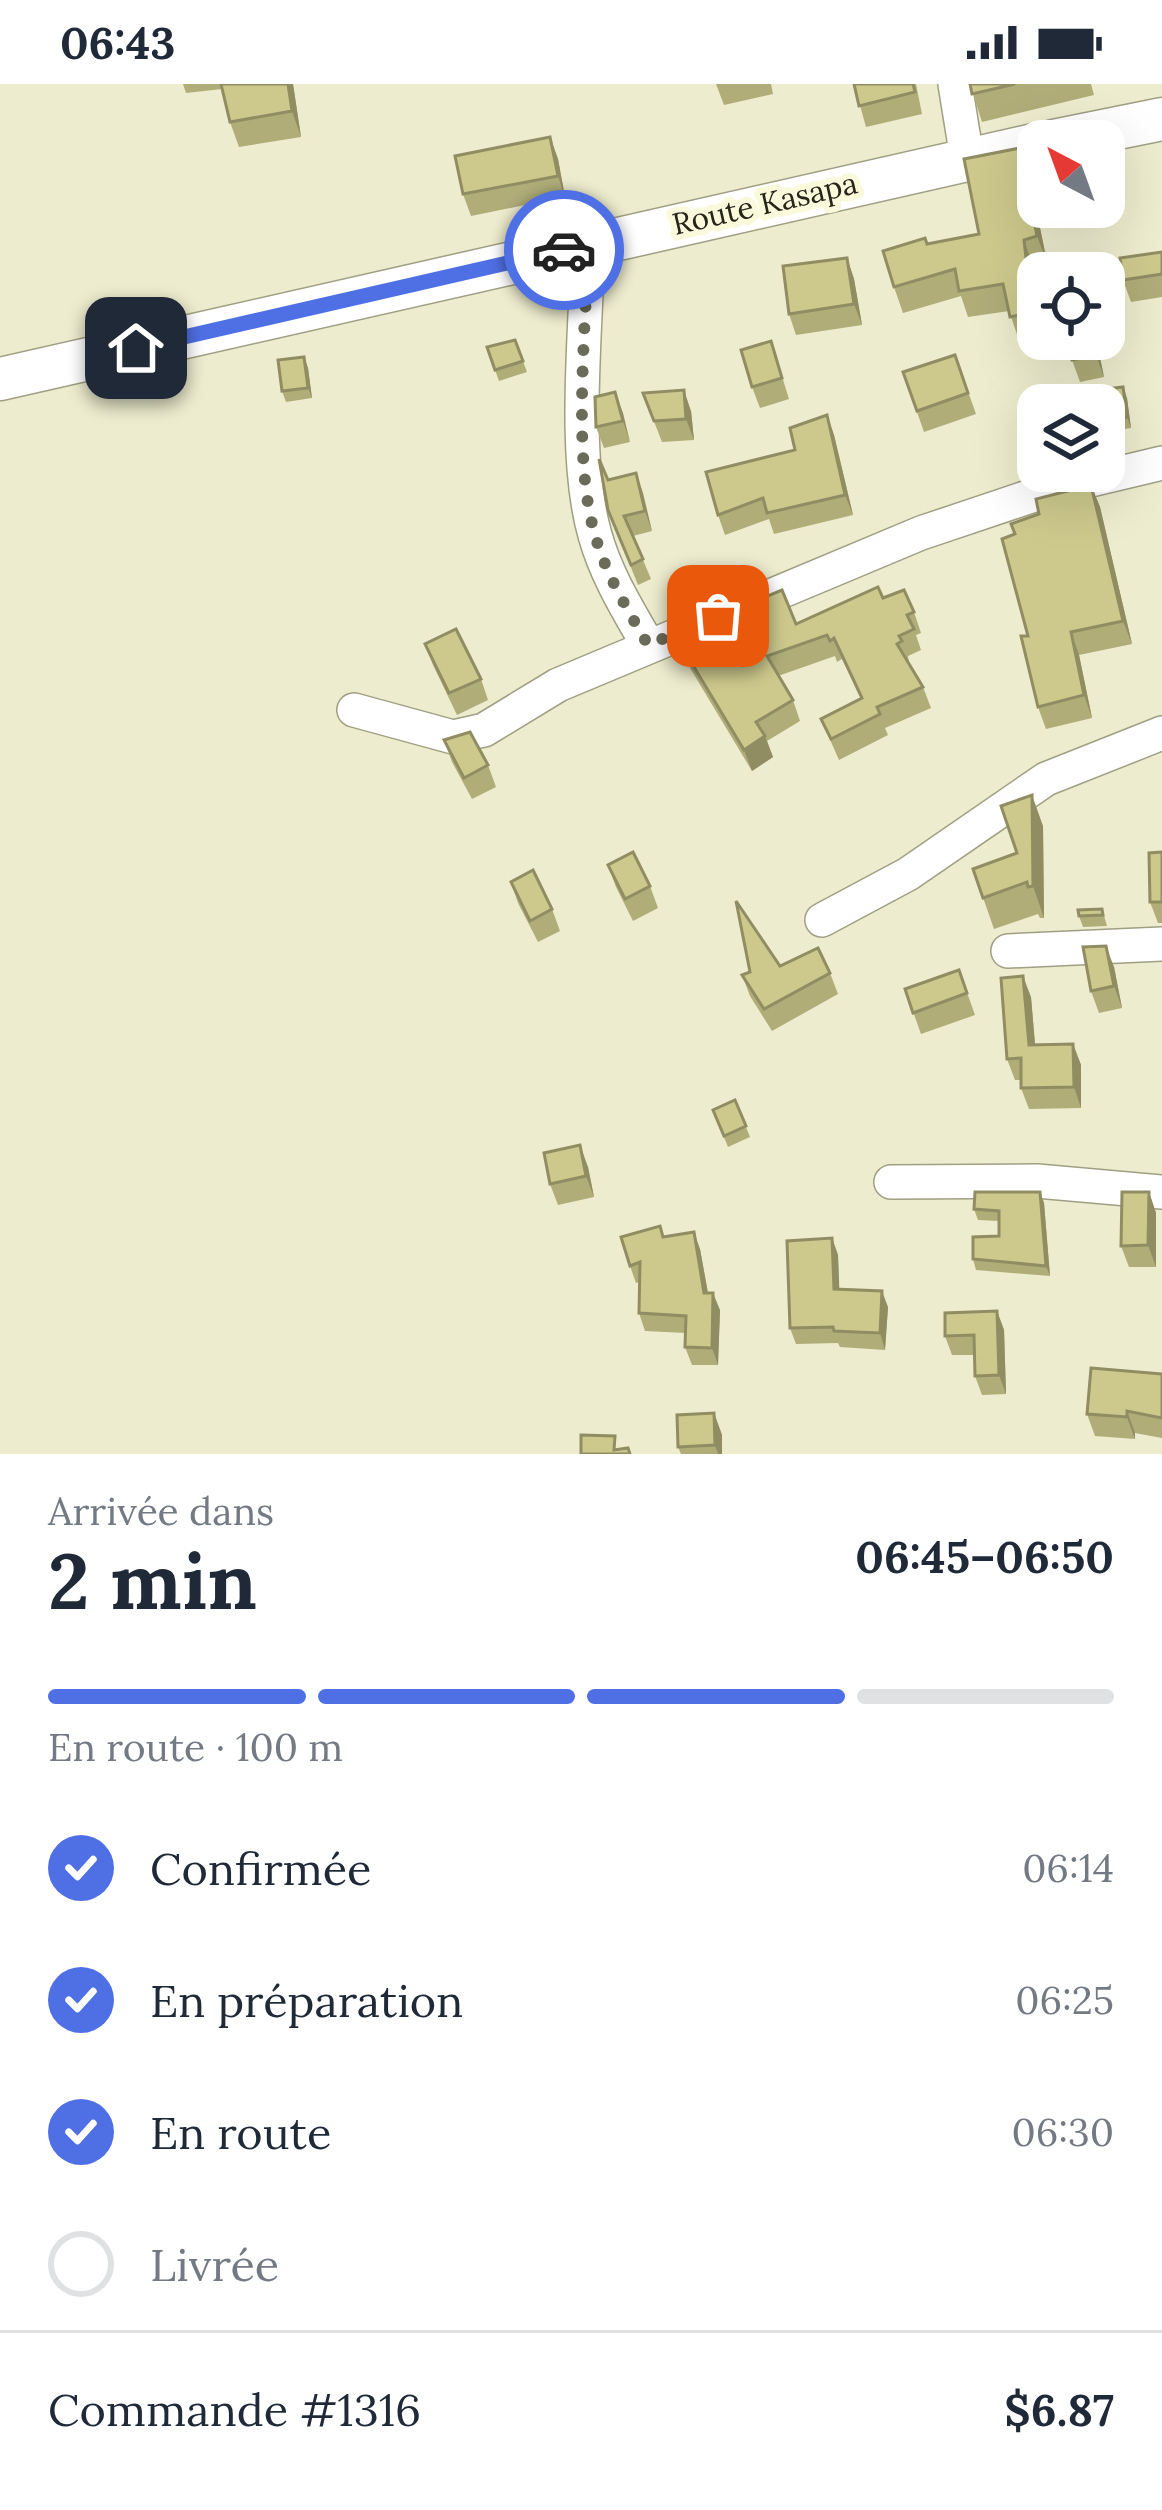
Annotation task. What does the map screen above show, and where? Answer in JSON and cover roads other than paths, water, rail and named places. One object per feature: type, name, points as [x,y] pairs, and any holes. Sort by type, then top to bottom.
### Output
[{"type":"main road","points":[[1125,126],[1162,119]]},
{"type":"main road","name":"Route Kasapa","points":[[0,379],[1017,148]]},
{"type":"street","points":[[955,84],[967,158]]},
{"type":"street","points":[[588,245],[584,444],[594,533],[614,584],[648,645]]},
{"type":"street","points":[[354,710],[453,737],[484,730],[558,685],[921,533],[1049,490],[1162,463]]},
{"type":"street","points":[[822,920],[908,874],[1046,779],[1162,733]]},
{"type":"street","points":[[1008,951],[1162,944]]},
{"type":"street","points":[[891,1182],[1037,1181],[1162,1192]]}]
